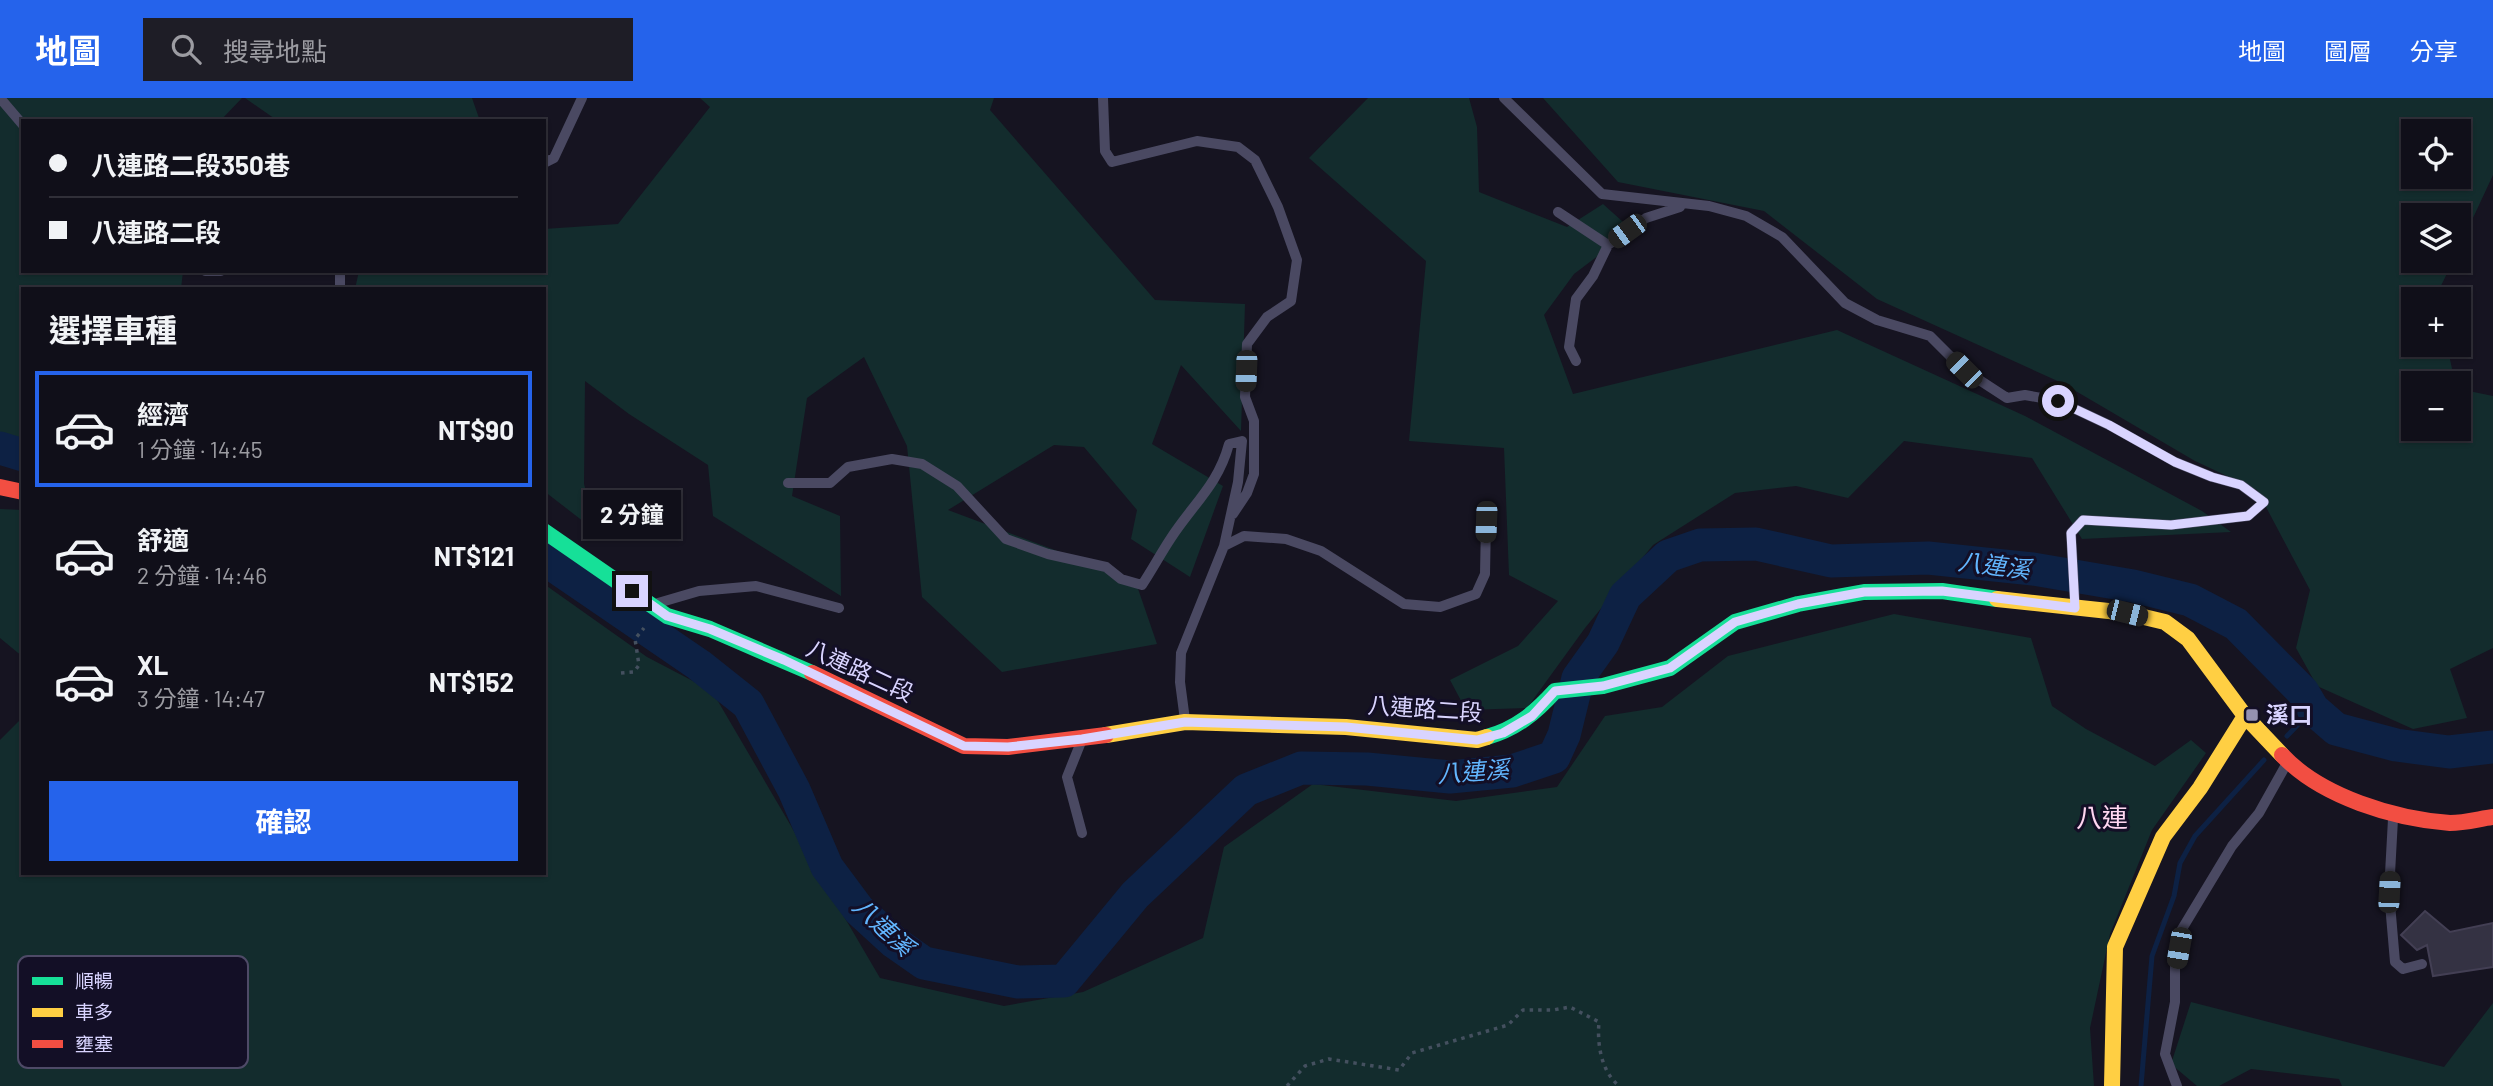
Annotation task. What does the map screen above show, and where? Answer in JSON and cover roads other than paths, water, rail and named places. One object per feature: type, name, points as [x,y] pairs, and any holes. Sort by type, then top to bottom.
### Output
[{"type":"street","points":[[0,486],[21,491]]},
{"type":"street","name":"八連路二段","points":[[546,532],[667,616],[710,629],[784,660],[964,746],[1008,747],[1082,739],[1185,722],[1346,727],[1477,740],[1503,733],[1532,716],[1555,691],[1603,686],[1670,668],[1735,622],[1798,604],[1864,592],[1942,591],[2127,613],[2165,622],[2188,639],[2245,716],[2288,762],[2317,783],[2393,816],[2453,823],[2493,817]]},
{"type":"street","points":[[2112,1086],[2115,947],[2163,837],[2200,788],[2245,716]]},
{"type":"lane","points":[[0,98],[21,123]]},
{"type":"lane","points":[[546,162],[554,158],[582,98]]},
{"type":"lane","points":[[1103,98],[1105,150],[1112,162],[1197,141],[1238,147],[1255,160],[1278,207],[1297,260],[1291,301],[1267,317],[1247,344],[1245,397],[1254,421],[1254,474],[1247,493],[1229,519]]},
{"type":"lane","points":[[1504,98],[1602,194],[1709,206],[1746,216],[1782,237],[1844,303],[1877,320],[1930,336],[1964,370],[2007,398],[2025,396],[2058,401],[2109,425],[2175,462],[2241,485],[2264,502],[2248,516],[2171,525],[2083,520],[2071,533],[2075,608]]},
{"type":"lane","points":[[1577,361],[1569,347],[1576,299],[1608,245],[1646,218],[1690,205]]},
{"type":"lane","points":[[1558,212],[1608,245]]},
{"type":"lane","points":[[788,483],[830,483],[848,467],[892,459],[922,464],[957,486],[1006,539],[1048,554],[1106,567],[1121,579],[1142,585],[1171,538],[1208,491],[1224,461],[1229,444],[1242,441],[1238,482],[1223,546],[1181,653],[1180,682],[1185,722]]},
{"type":"lane","points":[[1223,546],[1244,536],[1286,539],[1321,551],[1404,604],[1440,607],[1476,594],[1485,574],[1486,522]]},
{"type":"lane","points":[[652,605],[699,591],[756,586],[839,608]]},
{"type":"lane","points":[[1082,739],[1067,777],[1082,833]]},
{"type":"lane","points":[[2177,1086],[2165,1054],[2175,1002],[2175,967],[2182,929],[2232,846],[2259,813],[2288,762]]},
{"type":"lane","points":[[2393,816],[2389,892],[2395,962],[2403,969],[2422,964]]},
{"type":"waterway","name":"八連溪","points":[[0,448],[21,454]]},
{"type":"waterway","name":"八連溪","points":[[546,560],[699,665],[748,704],[794,790],[827,867],[859,910],[894,942],[924,963],[1018,982],[1064,981],[1135,895],[1246,790],[1301,768],[1367,769],[1450,777],[1512,771],[1554,757],[1564,735],[1578,678],[1603,643],[1625,596],[1668,556],[1700,545],[1756,544],[1831,561],[1928,558],[2033,569],[2133,586],[2190,600],[2236,624],[2303,692],[2313,709],[2336,729],[2396,745],[2449,752],[2493,747]]},
{"type":"waterway","points":[[2287,736],[2313,709]]},
{"type":"waterway","points":[[2141,1086],[2152,956],[2174,896],[2180,863],[2195,836],[2264,760]]},
{"type":"place","name":"溪口","points":[[2252,715]]},
{"type":"district","name":"八連","points":[[2102,818]]}]
